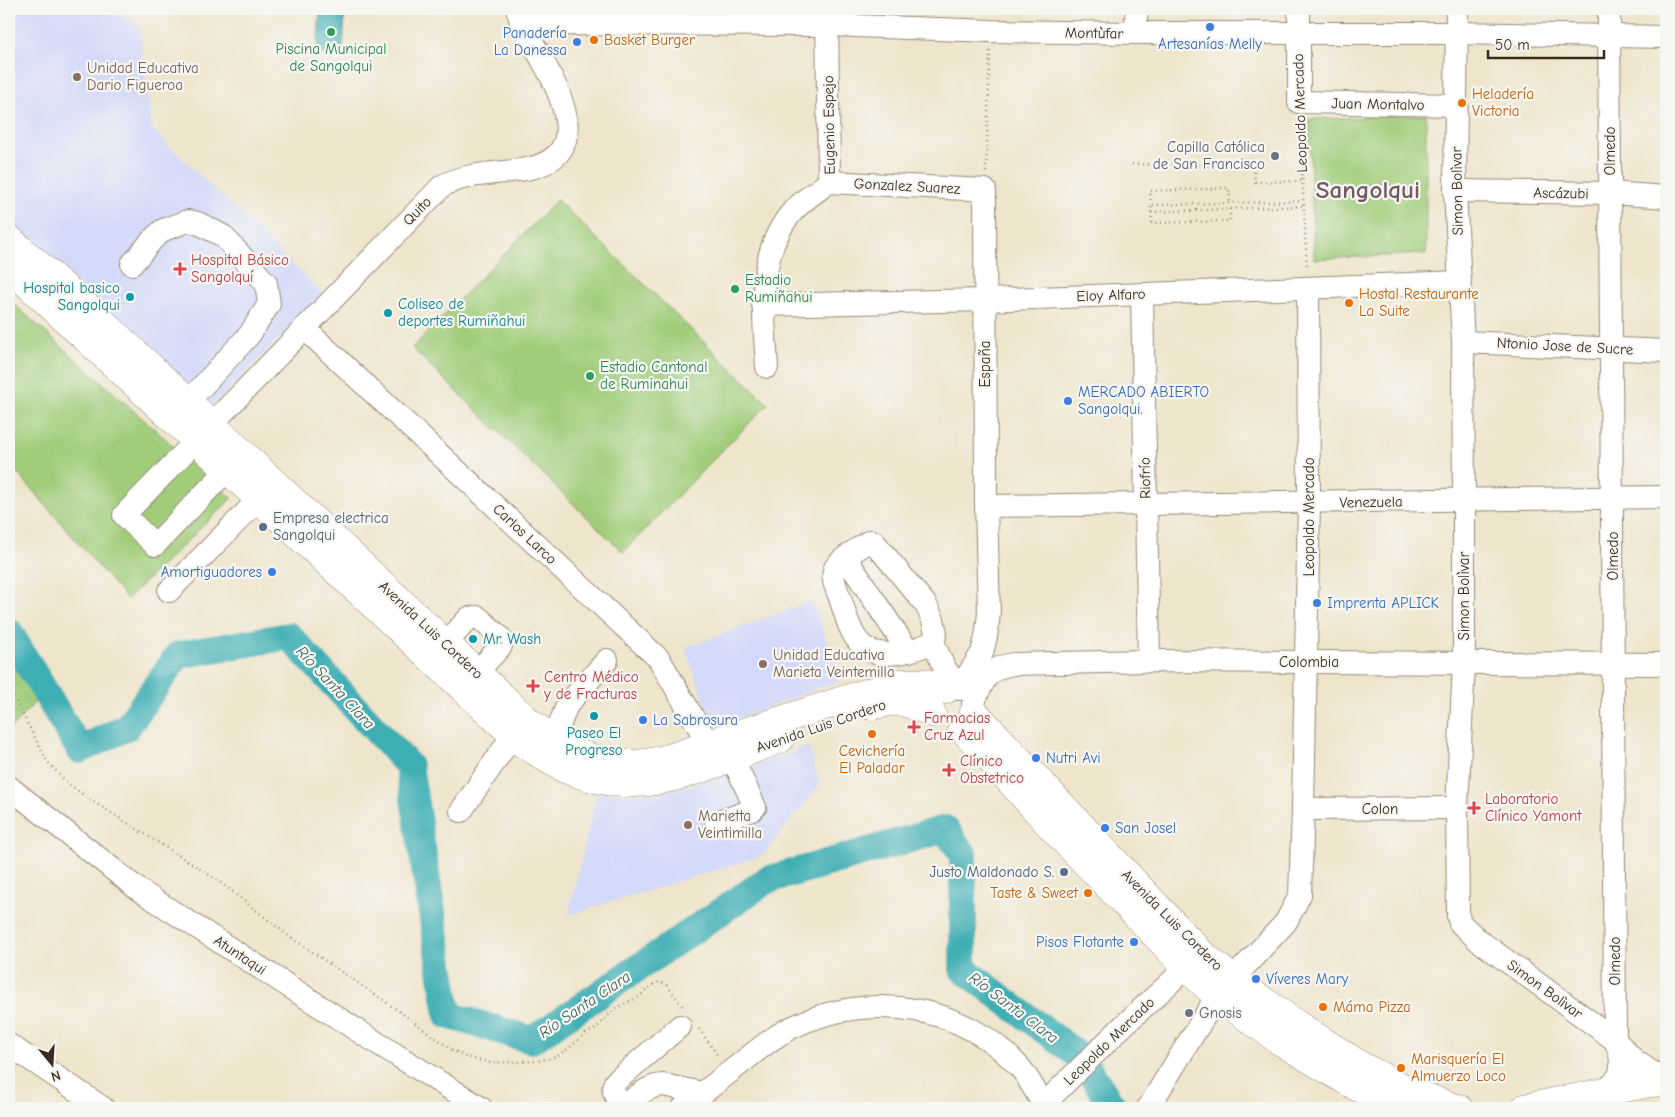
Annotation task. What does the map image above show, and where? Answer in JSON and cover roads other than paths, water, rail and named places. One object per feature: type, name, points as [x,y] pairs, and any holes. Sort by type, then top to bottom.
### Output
[{"type":"main road","name":"Avenida Luis Cordero","points":[[9,239],[78,299],[187,402],[228,469],[259,500],[522,743],[564,768],[587,776],[611,781],[648,782],[683,774],[720,754],[900,683],[925,683],[963,701],[1057,833],[1280,1041],[1395,1108]]},
{"type":"main road","name":"Avenida Luis Cordero","points":[[9,267],[204,432],[445,644],[528,721],[561,745],[595,759],[631,764],[658,762],[720,754],[874,705],[899,701],[907,702],[932,713],[938,724],[950,730],[963,701]]},
{"type":"main road","name":"Avenida Luis Cordero","points":[[1224,987],[1295,1024],[1363,1066],[1406,1089],[1459,1108]]},
{"type":"main road","points":[[1606,1101],[1649,1083],[1666,1080]]},
{"type":"main road","points":[[1525,1108],[1606,1101],[1666,1100]]},
{"type":"street","points":[[1135,33],[1137,9]]},
{"type":"street","name":"Leopoldo Mercado","points":[[1298,102],[1299,9]]},
{"type":"street","name":"Simon Bolìvar","points":[[1457,9],[1455,191],[1463,342],[1464,500],[1464,663],[1457,808],[1457,907],[1460,923],[1478,940],[1616,1040],[1635,1062],[1666,1080]]},
{"type":"street","name":"Olmedo","points":[[1606,1101],[1608,1089],[1620,1074],[1622,1065],[1622,1056],[1616,1040],[1609,9]]},
{"type":"street","name":"Montùfar","points":[[519,16],[827,17],[991,31],[1458,33],[1666,37]]},
{"type":"street","name":"Quito","points":[[228,469],[155,545],[124,515],[442,186],[453,180],[468,176],[536,167],[548,163],[560,151],[566,134],[567,116],[558,90],[519,16]]},
{"type":"street","name":"Eugenio Espejo","points":[[767,367],[763,305],[769,256],[780,231],[793,211],[829,182],[827,17]]},
{"type":"street","name":"Juan Montalvo","points":[[1298,102],[1457,105]]},
{"type":"street","name":"Gonzalez Suarez","points":[[829,182],[985,190]]},
{"type":"street","name":"España","points":[[963,701],[982,653],[989,613],[986,506],[985,190]]},
{"type":"street","name":"Ascázubi","points":[[1455,191],[1611,193],[1666,197]]},
{"type":"street","points":[[132,264],[163,230],[188,221],[198,223],[223,236],[266,283],[269,304],[250,334],[187,402]]},
{"type":"street","name":"Eloy Alfaro","points":[[763,305],[985,300],[1460,282]]},
{"type":"street","name":"Leopoldo Mercado","points":[[1148,1108],[1224,987],[1286,922],[1300,895],[1307,662],[1309,502],[1308,288]]},
{"type":"street","name":"Riofrío","points":[[1142,294],[1149,661]]},
{"type":"street","name":"Carlos Larco","points":[[304,328],[660,659],[755,807],[752,810],[716,823]]},
{"type":"street","name":"Ntonio Jose de Sucre","points":[[1463,342],[1666,351]]},
{"type":"street","name":"Venezuela","points":[[986,506],[1666,497]]},
{"type":"street","points":[[169,591],[259,500]]},
{"type":"street","points":[[934,642],[916,650],[884,654],[869,650],[858,641],[849,626],[833,577],[838,564],[870,541],[874,542],[926,605],[933,620],[936,634],[934,642],[946,670],[963,701]]},
{"type":"street","points":[[846,558],[908,651]]},
{"type":"street","points":[[445,644],[469,618],[478,617],[501,638],[502,642],[501,646],[476,672]]},
{"type":"street","points":[[554,740],[567,706],[607,660]]},
{"type":"street","name":"Colombia","points":[[963,701],[993,670],[1013,664],[1149,661],[1666,664]]},
{"type":"street","points":[[461,811],[513,734]]},
{"type":"street","name":"Atuntaqui","points":[[12,796],[139,890],[481,1108]]},
{"type":"street","name":"Colon","points":[[1303,809],[1457,808]]},
{"type":"street","name":"Leopoldo Mercado","points":[[683,1108],[770,1041],[791,1028],[836,1011],[860,1007],[914,1009],[957,1022],[976,1032],[995,1044],[1022,1070],[1045,1106],[1124,1025],[1194,960]]},
{"type":"street","points":[[686,1019],[615,1082],[613,1092],[622,1104],[625,1105],[650,1087],[657,1085],[702,1093]]},
{"type":"street","points":[[9,1045],[103,1108]]},
{"type":"water","name":"Piscina Municipal de Sangolqui","points":[[320,9],[345,9],[343,55],[317,54]]},
{"type":"waterway","name":"Río Santa Clara","points":[[9,632],[80,750],[127,727],[178,655],[289,636],[409,766],[448,1015],[532,1040],[767,880],[945,829],[963,854],[963,969],[1079,1056],[1114,1108]]},
{"type":"place","name":"Artesanías Melly","points":[[1210,27]]},
{"type":"place","name":"Piscina Municipal de Sangolqui","points":[[331,32]]},
{"type":"place","name":"Basket Burger","points":[[594,40]]},
{"type":"place","name":"Panadería La Danessa","points":[[577,42]]},
{"type":"place","name":"Unidad Educativa Dario Figueroa","points":[[77,77]]},
{"type":"place","name":"Heladería Victoria","points":[[1462,103]]},
{"type":"place","name":"Capilla Católica de San Francisco","points":[[1275,156]]},
{"type":"place","name":"Hospital Básico Sangolquí","points":[[180,269]]},
{"type":"place","name":"Estadio Rumiñahui","points":[[735,289]]},
{"type":"place","name":"Hospital basico Sangolqui","points":[[130,297]]},
{"type":"place","name":"Hostal Restaurante La Suite","points":[[1349,303]]},
{"type":"place","name":"Coliseo de deportes Rumiñahui","points":[[388,313]]},
{"type":"place","name":"Estadio Cantonal de Ruminahui","points":[[590,376]]},
{"type":"place","name":"MERCADO ABIERTO Sangolqui.","points":[[1068,401]]},
{"type":"place","name":"Empresa electrica Sangolqui","points":[[263,527]]},
{"type":"place","name":"Amortiguadores","points":[[272,572]]},
{"type":"place","name":"Imprenta APLICK","points":[[1317,603]]},
{"type":"place","name":"Mr. Wash","points":[[473,639]]},
{"type":"place","name":"Unidad Educativa Marieta Veintemilla","points":[[763,664]]},
{"type":"place","name":"Centro Médico y de Fracturas","points":[[533,686]]},
{"type":"place","name":"Paseo El Progreso","points":[[594,716]]},
{"type":"place","name":"La Sabrosura","points":[[643,720]]},
{"type":"place","name":"Farmacias Cruz Azul","points":[[914,727]]},
{"type":"place","name":"Cevichería El Paladar","points":[[872,734]]},
{"type":"place","name":"Nutri Avi","points":[[1036,758]]},
{"type":"place","name":"Clínico Obstetrico","points":[[949,770]]},
{"type":"place","name":"Laboratorio Clínico Yamont","points":[[1474,808]]},
{"type":"place","name":"Marietta Veintimilla","points":[[688,825]]},
{"type":"place","name":"San Josel","points":[[1105,828]]},
{"type":"place","name":"Justo Maldonado S.","points":[[1064,872]]},
{"type":"place","name":"Taste & Sweet","points":[[1088,893]]},
{"type":"place","name":"Pisos Flotante","points":[[1134,942]]},
{"type":"place","name":"Víveres Mary","points":[[1256,979]]},
{"type":"place","name":"Máma Pizza","points":[[1323,1007]]},
{"type":"place","name":"Gnosis","points":[[1189,1013]]},
{"type":"place","name":"Marisquería El Almuerzo Loco","points":[[1401,1068]]},
{"type":"district","name":"Sangolqui","points":[[1368,189]]}]
